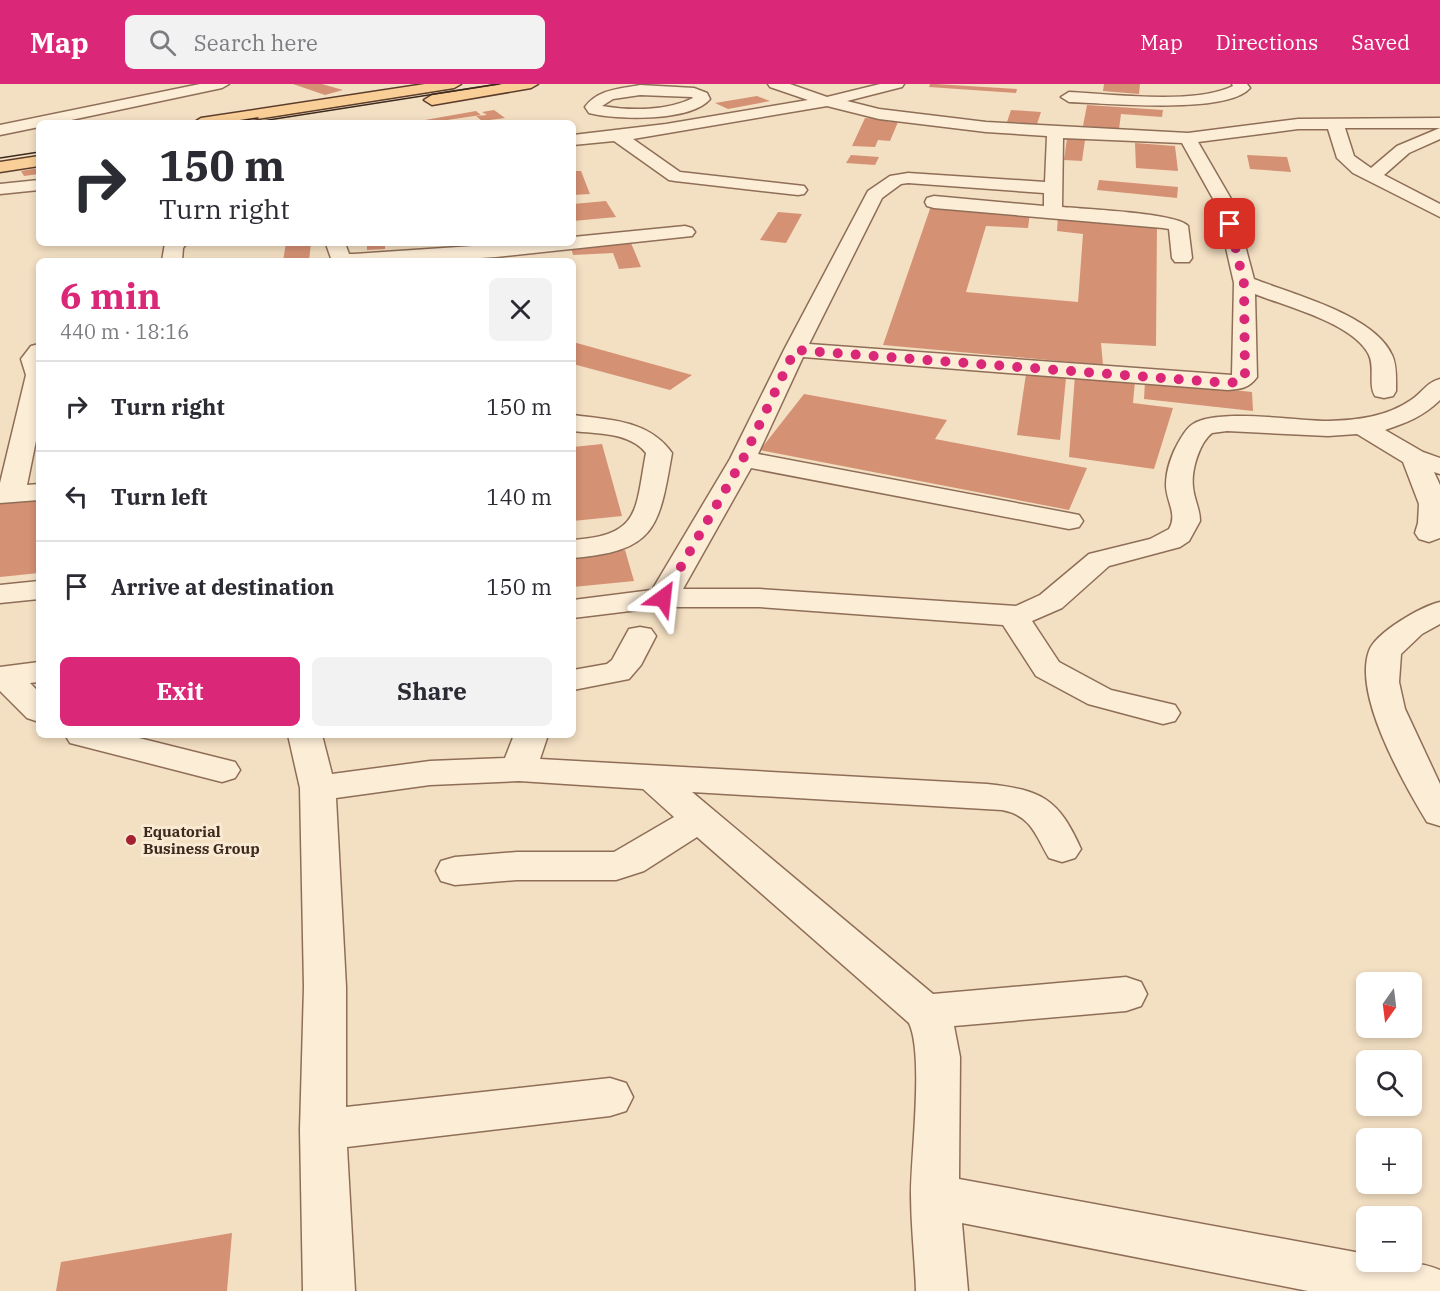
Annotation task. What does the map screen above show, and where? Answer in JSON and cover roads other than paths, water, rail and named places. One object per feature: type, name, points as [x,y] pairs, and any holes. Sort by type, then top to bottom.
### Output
[{"type":"main road","points":[[220,120],[454,84]]},
{"type":"main road","points":[[304,120],[531,84]]},
{"type":"main road","points":[[0,154],[36,148]]},
{"type":"main road","points":[[0,167],[36,161]]},
{"type":"street","points":[[48,120],[222,84]]},
{"type":"street","points":[[775,84],[828,102],[879,114],[1061,133],[1188,138],[1236,134],[1288,125],[1333,122],[1440,123]]},
{"type":"street","points":[[807,95],[824,84]]},
{"type":"street","points":[[576,140],[618,136],[828,102],[897,84]]},
{"type":"street","points":[[1053,212],[1053,188],[1070,90],[1198,100],[1235,94],[1242,88],[1239,84]]},
{"type":"street","points":[[635,87],[694,93],[702,96],[702,99],[681,108],[654,111],[617,113],[595,110],[593,107],[603,99],[635,87]]},
{"type":"street","points":[[0,114],[22,110]]},
{"type":"street","points":[[1333,122],[1340,135],[1346,158],[1372,177],[1440,211]]},
{"type":"street","points":[[0,130],[36,123]]},
{"type":"street","points":[[1372,177],[1388,159],[1416,142],[1440,133]]},
{"type":"street","points":[[618,136],[675,176],[798,190]]},
{"type":"street","points":[[795,350],[1239,382],[1245,377],[1244,284],[1225,204],[1188,138]]},
{"type":"street","points":[[663,598],[743,459],[795,350],[874,195],[896,180],[925,178],[1053,188]]},
{"type":"street","points":[[0,189],[36,185]]},
{"type":"street","points":[[934,202],[1173,224],[1178,226],[1182,258]]},
{"type":"street","points":[[576,244],[685,232]]},
{"type":"street","points":[[356,258],[392,250],[496,252],[553,246]]},
{"type":"street","points":[[1244,284],[1345,322],[1363,333],[1381,355],[1384,391]]},
{"type":"street","points":[[36,355],[33,359],[36,369]]},
{"type":"street","points":[[36,382],[6,495],[36,492]]},
{"type":"street","points":[[576,609],[663,598],[805,600],[1013,616],[1036,612],[1047,606],[1097,560],[1149,548],[1180,535],[1185,524],[1186,513],[1179,488],[1180,477],[1195,435],[1202,428],[1231,424],[1363,427],[1407,415],[1431,398],[1440,386]]},
{"type":"street","points":[[576,423],[640,436],[653,443],[659,453],[646,516],[639,529],[630,537],[614,544],[576,549]]},
{"type":"street","points":[[1363,427],[1414,458],[1440,466]]},
{"type":"street","points":[[1414,458],[1433,500],[1434,522],[1429,533]]},
{"type":"street","points":[[743,459],[1069,521]]},
{"type":"street","points":[[0,594],[36,590]]},
{"type":"street","points":[[1440,611],[1411,627],[1385,651],[1383,682],[1388,709],[1423,786],[1440,813]]},
{"type":"street","points":[[1013,616],[1047,669],[1100,697],[1163,713]]},
{"type":"street","points":[[576,679],[617,672],[625,665],[640,636]]},
{"type":"street","points":[[2,677],[36,672]]},
{"type":"street","points":[[2,677],[36,708]]},
{"type":"street","points":[[94,738],[222,770]]},
{"type":"street","points":[[306,738],[318,788],[325,987],[323,1130],[329,1291]]},
{"type":"street","points":[[519,769],[530,738]]},
{"type":"street","points":[[318,788],[430,773],[519,769],[1014,799],[1038,808],[1054,827],[1062,849]]},
{"type":"street","points":[[652,778],[925,1012],[934,1030],[938,1057],[935,1196],[942,1291]]},
{"type":"street","points":[[455,871],[517,866],[616,866],[630,861],[699,818]]},
{"type":"street","points":[[925,1012],[1126,993]]},
{"type":"street","points":[[323,1130],[610,1097]]},
{"type":"street","points":[[935,1196],[1432,1291]]},
{"type":"tram line","points":[[268,120],[499,84]]},
{"type":"tram line","points":[[245,120],[258,118]]},
{"type":"tram line","points":[[0,158],[36,152]]},
{"type":"place","name":"Equatorial Business Group","points":[[131,840]]}]
